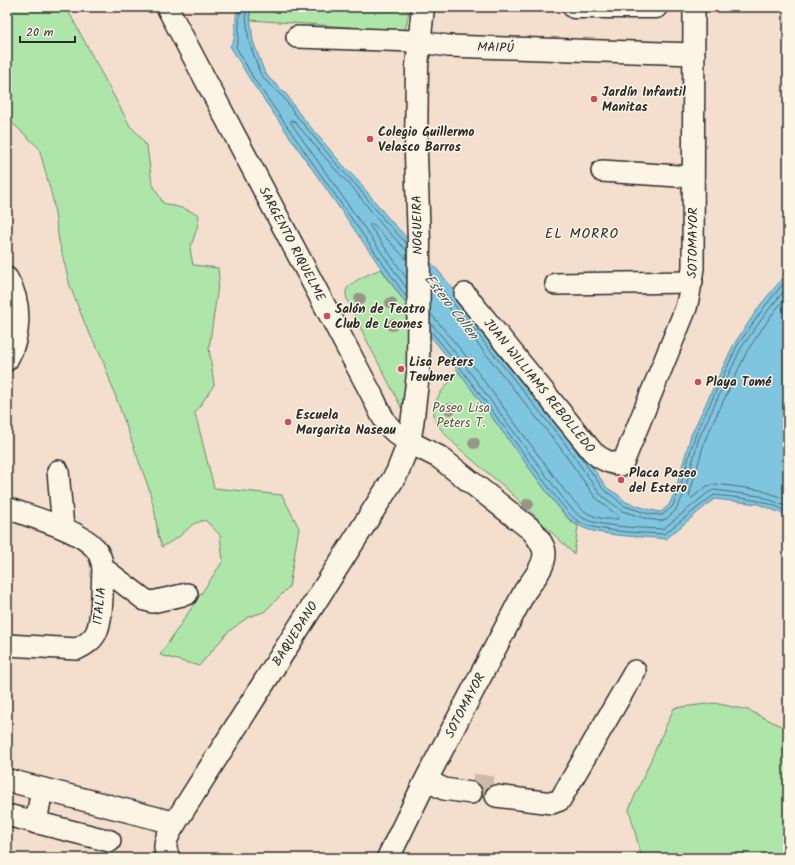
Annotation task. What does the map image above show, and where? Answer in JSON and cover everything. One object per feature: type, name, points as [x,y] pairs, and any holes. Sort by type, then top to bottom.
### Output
[{"type":"main road","name":"NOGUEIRA","points":[[409,442],[418,374],[416,154],[417,66],[424,7]]},
{"type":"main road","points":[[574,7],[656,7]]},
{"type":"main road","name":"SARGENTO RIQUELME","points":[[409,442],[439,457],[533,531],[543,546],[544,554]]},
{"type":"main road","name":"BAQUEDANO","points":[[169,858],[166,854],[167,836],[397,473],[409,442]]},
{"type":"main road","name":"SOTOMAYOR","points":[[388,858],[525,591],[541,568],[544,554]]},
{"type":"main road","points":[[7,780],[175,823]]},
{"type":"street","name":"SARGENTO RIQUELME","points":[[167,7],[358,369],[382,418],[388,427],[409,442]]},
{"type":"street","name":"SOTOMAYOR","points":[[622,465],[686,308],[692,282],[694,7]]},
{"type":"street","name":"MAIPÚ","points":[[297,37],[419,42],[448,46],[694,54]]},
{"type":"street","points":[[602,171],[692,177]]},
{"type":"street","points":[[7,278],[14,292],[18,313],[16,338],[7,360]]},
{"type":"street","points":[[556,284],[692,282]]},
{"type":"street","name":"JUAN WILLIAMS REBOLLEDO","points":[[465,294],[592,452],[603,460],[612,464],[622,465]]},
{"type":"street","points":[[58,471],[63,528]]},
{"type":"street","name":"ITALIA","points":[[7,508],[63,528],[82,538],[95,549],[102,561],[103,568],[99,627],[92,640],[77,649],[7,645]]},
{"type":"street","points":[[103,568],[145,600],[152,602],[187,594]]},
{"type":"street","points":[[497,792],[510,792],[517,798],[552,803],[560,800],[635,671]]},
{"type":"street","points":[[431,772],[444,789],[471,788]]},
{"type":"street","points":[[36,822],[42,789]]},
{"type":"street","points":[[11,816],[110,841]]},
{"type":"green space","points":[[7,7],[66,7],[130,126],[147,147],[152,183],[163,203],[185,209],[199,215],[197,228],[190,249],[193,265],[218,268],[219,279],[209,348],[214,385],[195,413],[214,488],[282,495],[299,528],[289,587],[264,612],[248,617],[228,632],[199,666],[160,655],[223,561],[220,535],[205,520],[193,524],[180,536],[162,547],[158,535],[155,513],[149,489],[100,353],[87,329],[70,286],[59,241],[53,200],[39,148],[7,118]]},
{"type":"green space","points":[[249,7],[395,7],[409,11],[405,31],[251,20]]},
{"type":"green space","points":[[381,269],[418,321],[406,413],[402,409],[346,297],[348,288],[356,281]]},
{"type":"green space","name":"Paseo Lisa Peters T.","points":[[459,372],[552,499],[568,519],[578,526],[574,554],[508,490],[454,444],[437,424],[434,416],[434,409],[438,397]]},
{"type":"green space","points":[[714,703],[748,710],[788,728],[788,858],[644,858],[641,855],[629,809],[674,708]]},
{"type":"water","name":"Estero Collen","points":[[237,7],[249,7],[253,41],[264,71],[269,78],[287,95],[298,112],[389,219],[452,287],[571,437],[607,488],[626,502],[661,512],[669,505],[675,492],[691,435],[734,344],[761,304],[788,272],[788,528],[783,514],[758,504],[714,499],[666,539],[596,532],[574,523],[567,517],[552,499],[450,360],[418,321],[251,81],[230,46],[234,40]]},
{"type":"tunnel","points":[[472,784],[498,788]]},
{"type":"place","name":"Jardín Infantil Manitas","points":[[594,99]]},
{"type":"place","name":"Colegio Guillermo Velasco Barros","points":[[370,139]]},
{"type":"place","name":"Salón de Teatro Club de Leones","points":[[327,316]]},
{"type":"place","name":"Lisa Peters Teubner","points":[[401,369]]},
{"type":"place","name":"Playa Tomé","points":[[698,382]]},
{"type":"place","name":"Escuela Margarita Naseau","points":[[288,422]]},
{"type":"place","name":"Placa Paseo del Estero","points":[[621,480]]},
{"type":"district","name":"EL MORRO","points":[[582,234]]}]
